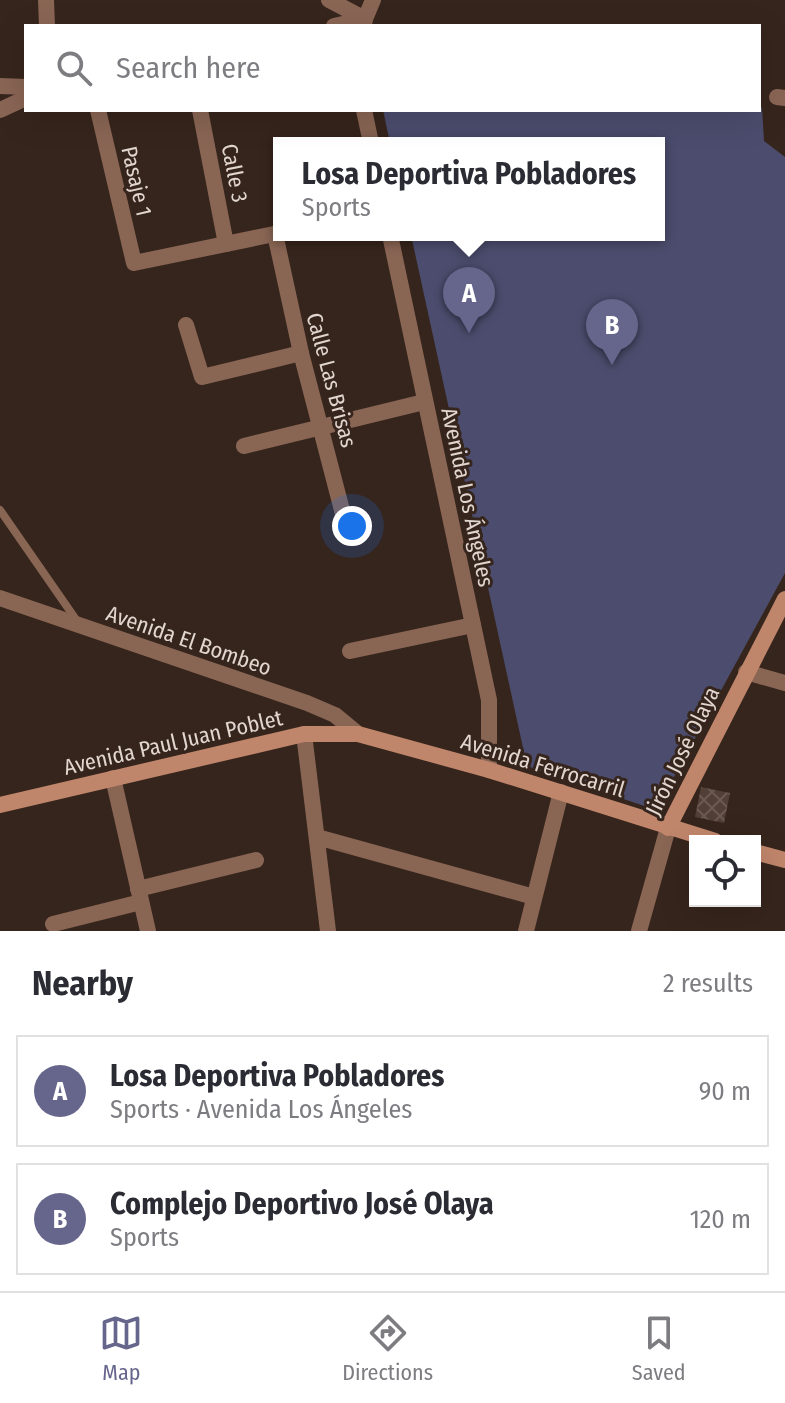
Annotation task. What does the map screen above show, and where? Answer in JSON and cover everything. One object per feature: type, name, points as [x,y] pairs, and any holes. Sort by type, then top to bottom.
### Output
[{"type":"street","points":[[46,0],[47,24]]},
{"type":"street","points":[[329,0],[364,23],[373,0]]},
{"type":"street","points":[[0,86],[24,87]]},
{"type":"street","points":[[0,110],[24,99]]},
{"type":"street","name":"Pasaje 1","points":[[98,112],[134,263],[226,244]]},
{"type":"street","name":"Calle 3","points":[[200,112],[226,244]]},
{"type":"street","points":[[364,112],[370,137]]},
{"type":"street","points":[[226,244],[273,234]]},
{"type":"street","name":"Calle Las Brisas","points":[[279,241],[301,353],[349,537]]},
{"type":"street","name":"Avenida Los Ángeles","points":[[391,241],[489,700],[489,770]]},
{"type":"street","points":[[186,325],[202,377],[301,353]]},
{"type":"street","points":[[244,446],[424,402]]},
{"type":"street","name":"Avenida El Bombeo","points":[[0,598],[307,703],[335,715],[358,734]]},
{"type":"street","name":"Jirón José Olaya","points":[[639,931],[668,828],[785,599]]},
{"type":"street","points":[[350,651],[473,625]]},
{"type":"street","points":[[746,672],[785,683]]},
{"type":"street","points":[[304,734],[328,931]]},
{"type":"street","name":"Avenida Paul Juan Poblet","points":[[0,805],[304,734],[358,734]]},
{"type":"street","name":"Avenida Ferrocarril","points":[[358,734],[489,770],[693,835]]},
{"type":"street","points":[[113,778],[148,931]]},
{"type":"street","points":[[526,931],[561,792]]},
{"type":"street","points":[[317,837],[534,897]]},
{"type":"street","points":[[761,854],[785,860]]},
{"type":"street","points":[[53,924],[256,860]]},
{"type":"lane","points":[[0,510],[45,579],[82,628]]},
{"type":"shaded area","points":[[761,108],[764,141],[785,157],[785,573],[656,810],[527,766],[412,241],[665,241],[665,137],[389,137],[383,112],[761,112]]},
{"type":"building","points":[[701,787],[730,793],[724,823],[695,817]]},
{"type":"place","name":"Losa Deportiva Pobladores","points":[[469,333]]},
{"type":"place","name":"Complejo Deportivo José Olaya","points":[[612,365]]}]
